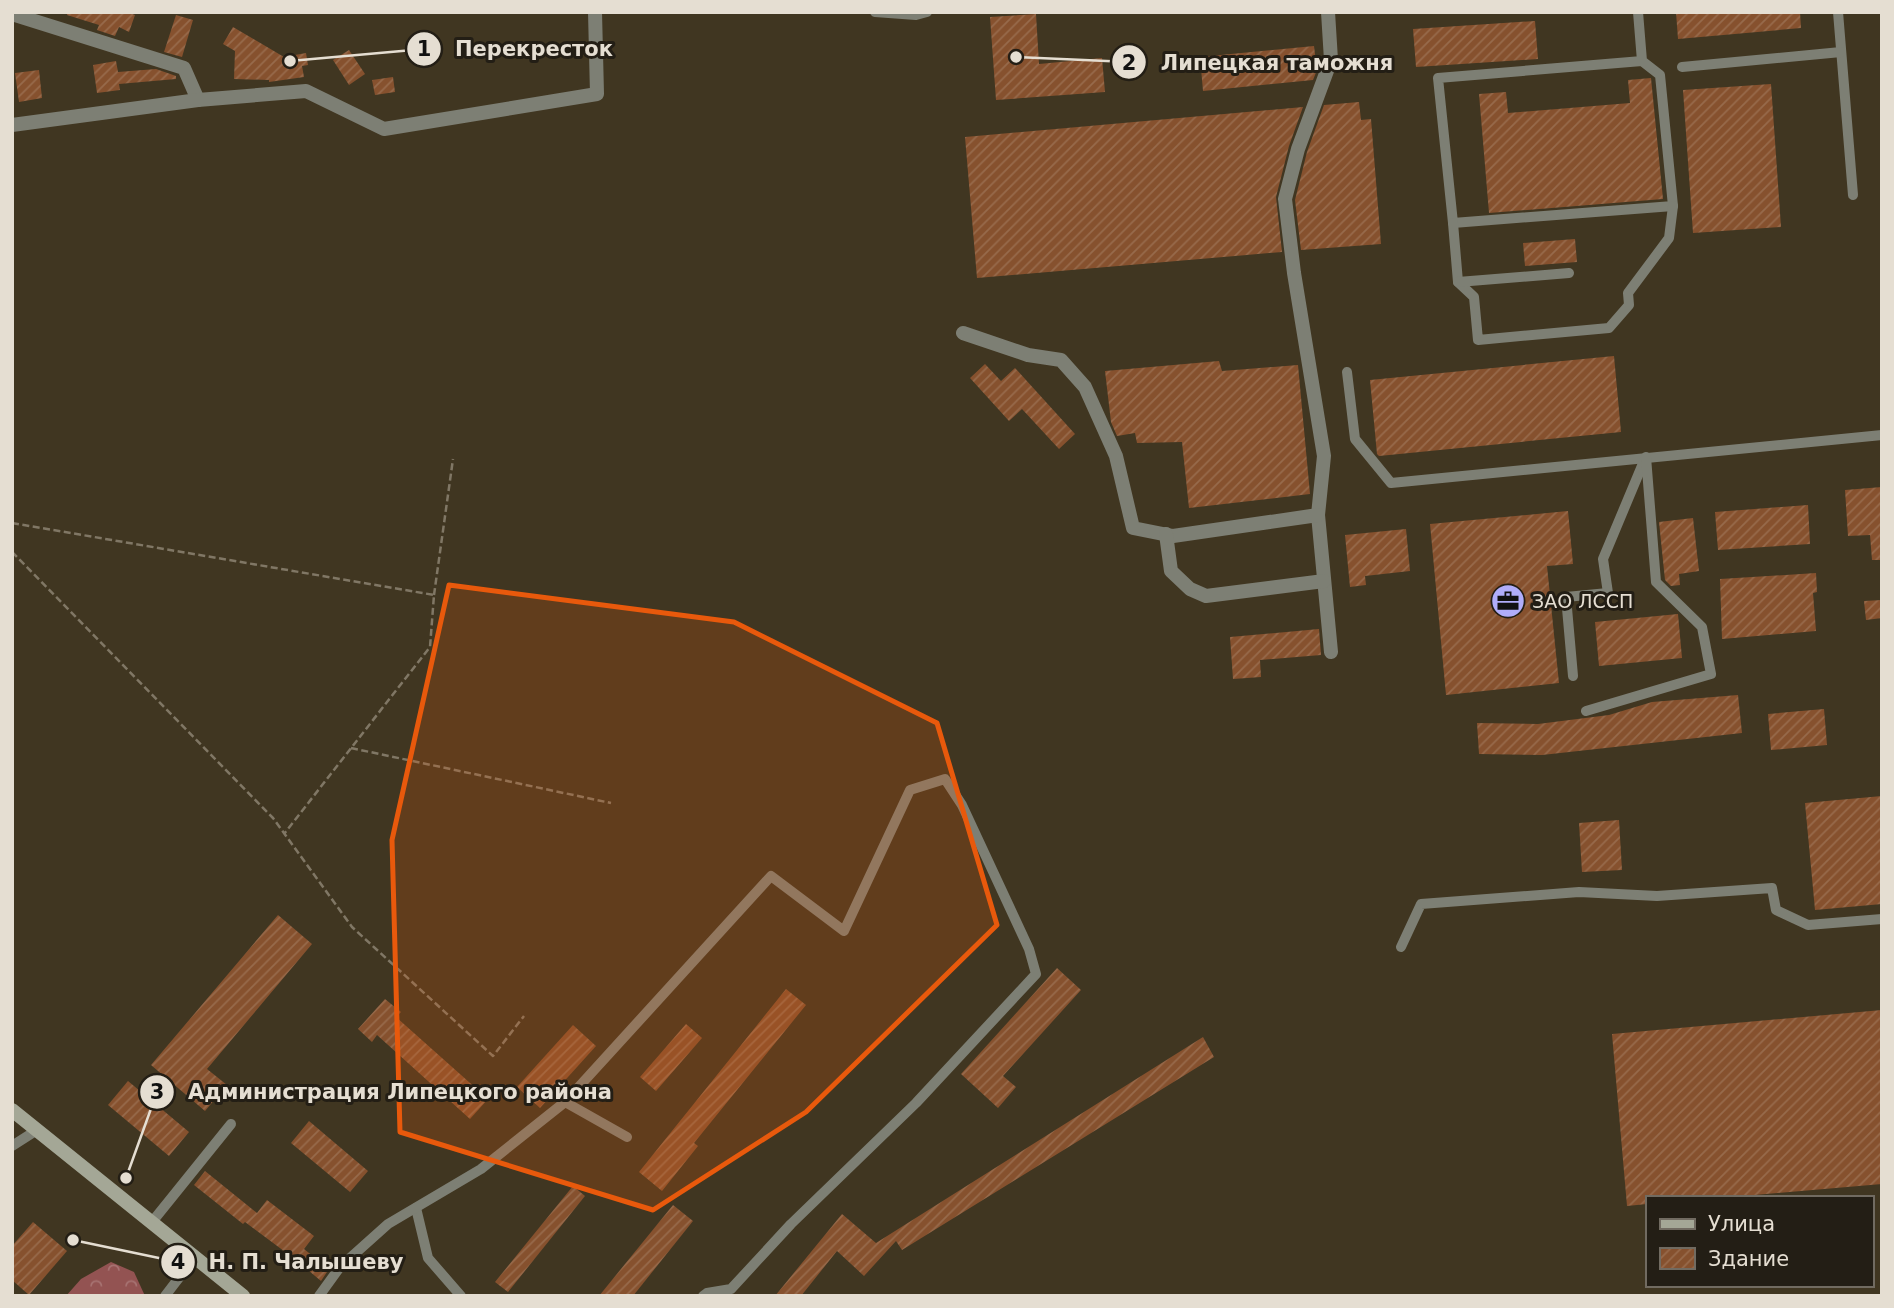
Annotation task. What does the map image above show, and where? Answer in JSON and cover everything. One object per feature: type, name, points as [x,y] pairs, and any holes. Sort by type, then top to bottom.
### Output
[{"type":"street","points":[[12,125],[198,100],[306,91],[384,129],[597,94],[595,12]]},
{"type":"street","points":[[1328,12],[1331,61],[1298,149],[1286,199],[1299,304],[1324,456],[1318,515],[1331,652]]},
{"type":"street","points":[[12,14],[184,68],[198,100]]},
{"type":"street","points":[[963,333],[1028,355],[1061,360],[1084,387],[1116,456],[1133,528],[1173,536],[1318,515]]},
{"type":"street","points":[[1166,534],[1171,571],[1190,589],[1206,596],[1324,581]]},
{"type":"street","points":[[12,1110],[243,1296]]},
{"type":"lane","points":[[875,12],[916,15],[927,12]]},
{"type":"lane","points":[[1638,12],[1642,61]]},
{"type":"lane","points":[[1838,12],[1853,195]]},
{"type":"lane","points":[[1682,67],[1841,52]]},
{"type":"lane","points":[[1642,61],[1660,75],[1673,206],[1669,238],[1628,293],[1629,305],[1609,328],[1478,340],[1474,297],[1458,282],[1438,78],[1642,61]]},
{"type":"lane","points":[[1453,223],[1673,206]]},
{"type":"lane","points":[[1458,282],[1569,273]]},
{"type":"lane","points":[[1347,372],[1355,439],[1391,483],[1882,435]]},
{"type":"lane","points":[[1573,676],[1566,597],[1608,593],[1603,559],[1646,457]]},
{"type":"lane","points":[[1586,711],[1711,674],[1702,627],[1656,582],[1646,457]]},
{"type":"lane","points":[[319,1296],[340,1267],[388,1224],[481,1169],[565,1102],[771,876],[844,931],[910,790],[945,779],[962,805],[1029,948],[1036,974],[916,1104],[791,1224],[731,1289],[703,1296]]},
{"type":"lane","points":[[1401,947],[1421,904],[1579,892],[1657,896],[1772,888],[1776,911],[1808,925],[1882,919]]},
{"type":"lane","points":[[565,1102],[627,1137]]},
{"type":"lane","points":[[152,1222],[231,1124]]},
{"type":"lane","points":[[12,1146],[37,1130]]},
{"type":"lane","points":[[416,1208],[428,1258],[461,1296]]},
{"type":"lane","points":[[165,1296],[195,1257]]},
{"type":"path","points":[[284,834],[430,647],[434,596],[453,459]]},
{"type":"path","points":[[12,523],[434,596]]},
{"type":"path","points":[[12,552],[273,818],[352,927],[493,1056],[524,1016]]},
{"type":"path","points":[[351,748],[611,803]]},
{"type":"highlighted area","points":[[449,585],[734,622],[937,723],[997,925],[806,1112],[653,1210],[400,1132],[392,840]]},
{"type":"green space","points":[[111,1262],[134,1272],[145,1296],[66,1296],[81,1279]]},
{"type":"building","points":[[67,12],[127,12],[135,15],[129,32],[119,27],[115,36],[97,30],[99,25],[67,15]]},
{"type":"building","points":[[1676,12],[1800,12],[1801,28],[1678,39]]},
{"type":"building","points":[[1036,14],[1039,64],[1102,58],[1105,92],[996,100],[990,17]]},
{"type":"building","points":[[176,15],[193,20],[182,57],[164,52]]},
{"type":"building","points":[[1535,21],[1538,59],[1416,67],[1413,29]]},
{"type":"building","points":[[233,27],[284,57],[306,53],[308,65],[302,66],[304,77],[269,82],[234,79],[235,51],[223,44]]},
{"type":"building","points":[[1314,46],[1317,70],[1313,80],[1203,91],[1200,57]]},
{"type":"building","points":[[349,50],[365,74],[349,85],[333,60]]},
{"type":"building","points":[[116,61],[118,72],[156,69],[176,76],[176,79],[119,84],[120,90],[97,93],[93,65]]},
{"type":"building","points":[[39,70],[42,98],[19,102],[15,73]]},
{"type":"building","points":[[393,77],[395,92],[375,95],[372,80]]},
{"type":"building","points":[[1651,78],[1663,199],[1489,213],[1479,94],[1506,92],[1508,113],[1630,103],[1628,80]]},
{"type":"building","points":[[1771,84],[1781,227],[1693,233],[1683,90]]},
{"type":"building","points":[[1359,102],[1361,120],[1371,119],[1381,244],[1301,250],[1295,200],[1307,152],[1324,105]]},
{"type":"building","points":[[1303,107],[1289,146],[1276,197],[1282,252],[977,278],[965,137]]},
{"type":"building","points":[[1575,239],[1577,262],[1525,266],[1523,243]]},
{"type":"building","points":[[1614,356],[1621,432],[1379,456],[1377,454],[1370,380]]},
{"type":"building","points":[[1219,361],[1222,371],[1298,365],[1310,494],[1189,508],[1182,442],[1137,443],[1135,433],[1117,436],[1111,422],[1105,371]]},
{"type":"building","points":[[985,364],[1001,381],[1015,368],[1075,434],[1059,449],[1022,409],[1009,421],[970,378]]},
{"type":"building","points":[[1882,487],[1882,560],[1872,560],[1870,535],[1848,536],[1845,490]]},
{"type":"building","points":[[1808,505],[1810,544],[1718,550],[1715,512]]},
{"type":"building","points":[[1568,511],[1573,564],[1547,566],[1559,683],[1446,695],[1430,524]]},
{"type":"building","points":[[1693,518],[1699,571],[1679,574],[1680,585],[1671,586],[1665,580],[1659,522]]},
{"type":"building","points":[[1406,529],[1410,571],[1365,576],[1366,585],[1350,587],[1345,535]]},
{"type":"building","points":[[1816,573],[1817,592],[1813,593],[1816,631],[1722,639],[1720,579]]},
{"type":"building","points":[[1882,600],[1882,618],[1866,620],[1864,601]]},
{"type":"building","points":[[1678,614],[1682,658],[1599,666],[1595,622]]},
{"type":"building","points":[[1319,629],[1321,655],[1260,660],[1261,677],[1233,679],[1230,637]]},
{"type":"building","points":[[1738,695],[1742,733],[1542,755],[1479,754],[1477,723],[1538,724],[1609,715],[1652,702]]},
{"type":"building","points":[[1824,709],[1827,745],[1771,750],[1768,714]]},
{"type":"building","points":[[1882,796],[1882,904],[1815,910],[1805,803]]},
{"type":"building","points":[[1619,820],[1622,870],[1582,872],[1579,823]]},
{"type":"building","points":[[278,915],[312,944],[207,1069],[227,1085],[205,1111],[151,1065]]},
{"type":"building","points":[[1057,968],[1081,990],[1003,1076],[1016,1087],[998,1108],[961,1074]]},
{"type":"building","points":[[786,989],[806,1005],[694,1143],[698,1146],[662,1191],[639,1172]]},
{"type":"building","points":[[385,999],[401,1012],[396,1017],[488,1099],[470,1119],[377,1035],[372,1042],[358,1029]]},
{"type":"building","points":[[1882,1010],[1882,1184],[1744,1196],[1646,1196],[1646,1204],[1627,1206],[1612,1034]]},
{"type":"building","points":[[686,1024],[702,1038],[656,1091],[640,1077]]},
{"type":"building","points":[[573,1025],[596,1046],[540,1108],[517,1087]]},
{"type":"building","points":[[1203,1037],[1214,1057],[902,1250],[896,1241],[864,1276],[837,1251],[801,1296],[775,1296],[842,1214],[876,1243]]},
{"type":"building","points":[[128,1081],[189,1132],[169,1156],[108,1105]]},
{"type":"building","points":[[309,1121],[368,1171],[350,1192],[291,1143]]},
{"type":"building","points":[[205,1171],[257,1213],[267,1200],[314,1236],[304,1249],[329,1269],[321,1281],[194,1185]]},
{"type":"building","points":[[573,1186],[585,1196],[508,1292],[495,1282]]},
{"type":"building","points":[[673,1205],[693,1221],[633,1296],[599,1296]]},
{"type":"building","points":[[33,1222],[67,1251],[29,1295],[12,1280],[12,1246]]},
{"type":"place","name":"Липецкая таможня","points":[[1016,57]]},
{"type":"place","name":"Перекресток","points":[[290,61]]},
{"type":"place","name":"ЗАО ЛССП","points":[[1508,601]]},
{"type":"place","name":"Администрация Липецкого района","points":[[126,1178]]},
{"type":"place","name":"Н. П. Чалышеву","points":[[73,1240]]}]
